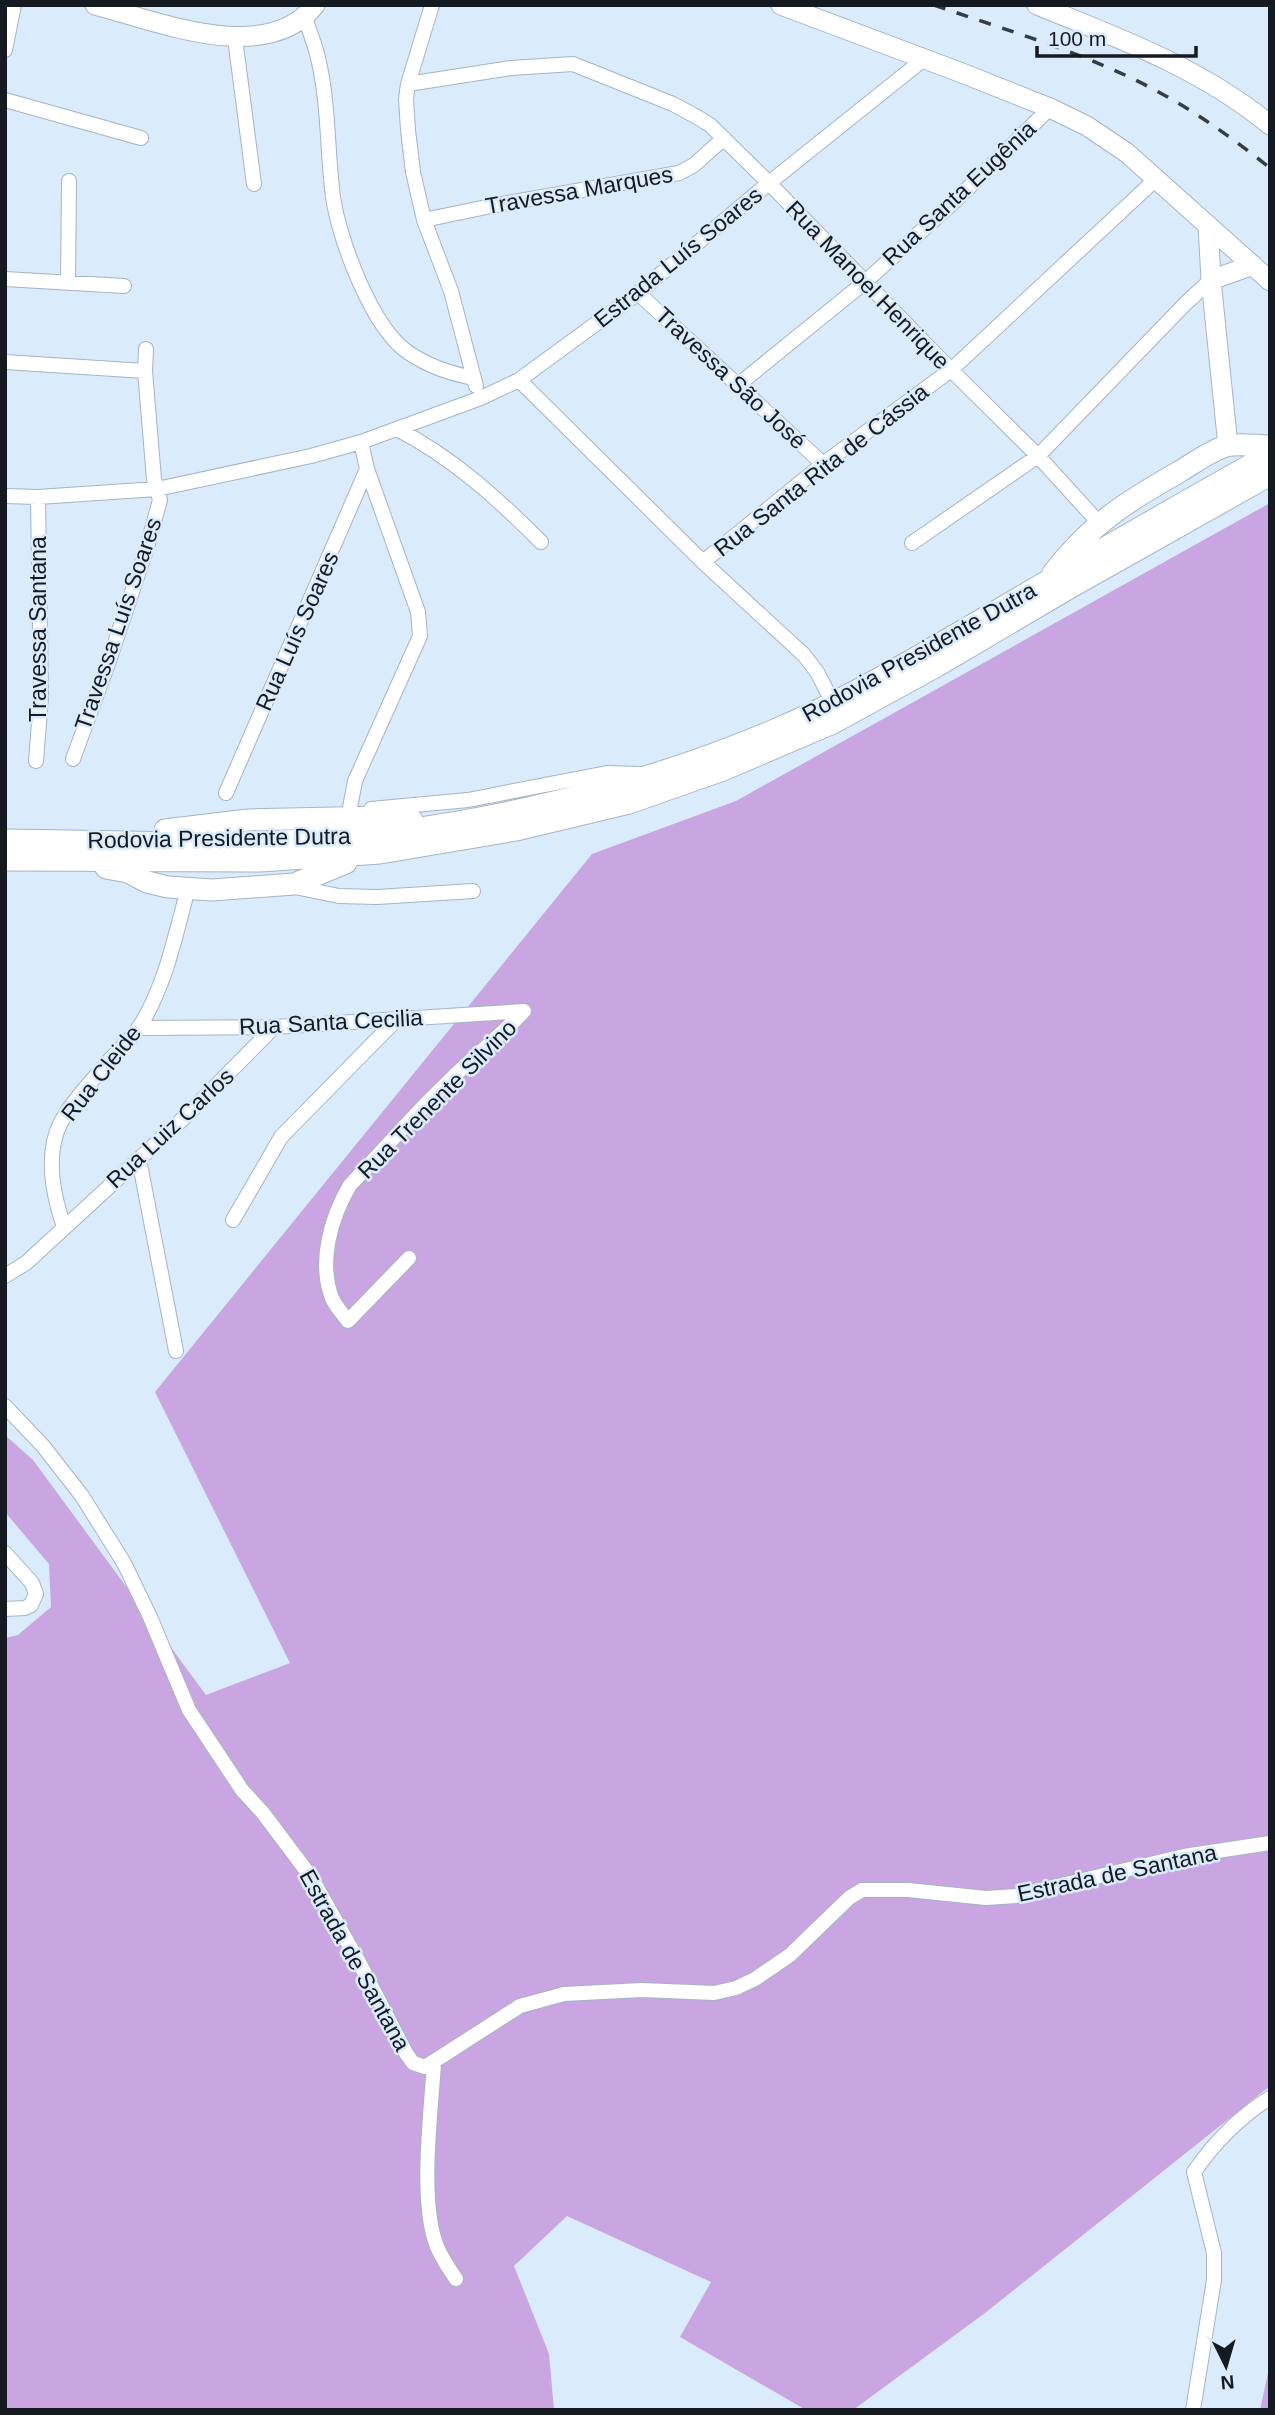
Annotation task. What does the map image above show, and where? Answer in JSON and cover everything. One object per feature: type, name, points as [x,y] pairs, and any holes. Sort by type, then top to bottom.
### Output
[{"type":"highway","points":[[1046,583],[1073,547],[1099,523],[1136,496],[1228,446],[1270,446]]},
{"type":"highway","name":"Rodovia Presidente Dutra","points":[[5,840],[283,841],[368,835],[511,812],[646,776],[771,732],[832,703],[927,653],[1270,454]]},
{"type":"highway","name":"Rodovia Presidente Dutra","points":[[5,860],[260,861],[380,853],[516,830],[629,803],[806,736],[862,708],[1270,475]]},
{"type":"highway","points":[[1024,617],[1098,581],[1270,484]]},
{"type":"highway","points":[[5,829],[140,831],[248,820],[345,816],[446,823]]},
{"type":"highway","points":[[5,868],[80,866],[113,869],[128,872],[147,882],[188,889],[285,885],[300,883],[339,864],[467,845],[543,830],[559,820]]},
{"type":"main road","points":[[95,5],[204,34],[235,38],[274,32],[293,25],[310,11]]},
{"type":"main road","points":[[780,5],[1050,108],[1087,126],[1115,144],[1270,281]]},
{"type":"main road","points":[[1037,5],[1166,58],[1218,88],[1270,125]]},
{"type":"main road","points":[[1208,225],[1228,446]]},
{"type":"main road","points":[[1211,280],[1253,265]]},
{"type":"street","points":[[5,50],[14,5]]},
{"type":"street","points":[[432,5],[406,99],[413,172],[424,220],[450,291],[481,398]]},
{"type":"street","points":[[310,11],[321,71],[337,221],[355,273],[385,329],[409,354],[459,375],[474,378]]},
{"type":"street","points":[[235,38],[254,184]]},
{"type":"street","name":"Estrada Luís Soares","points":[[5,496],[38,497],[157,489],[311,456],[397,429],[481,398],[519,380],[638,293],[769,183],[924,59]]},
{"type":"street","name":"Rua Manoel Henrique","points":[[408,84],[511,68],[573,64],[673,104],[710,125],[1038,456],[1099,523]]},
{"type":"street","points":[[5,100],[141,138]]},
{"type":"street","name":"Rua Santa Eugênia","points":[[738,385],[865,282],[957,199],[1050,108]]},
{"type":"street","name":"Travessa Marques","points":[[424,220],[679,173],[694,165],[724,138]]},
{"type":"street","name":"Rua Santa Rita de Cássia","points":[[703,562],[823,464],[951,370],[1156,179]]},
{"type":"street","points":[[68,283],[69,181]]},
{"type":"street","points":[[5,279],[124,286]]},
{"type":"street","points":[[912,543],[1038,456],[1211,280]]},
{"type":"street","name":"Travessa São José","points":[[638,293],[823,464]]},
{"type":"street","name":"Travessa Luís Soares","points":[[72,759],[147,547],[160,500],[154,479],[145,371],[146,349]]},
{"type":"street","points":[[5,362],[145,371]]},
{"type":"street","points":[[519,380],[703,562],[804,655],[817,672],[832,703]]},
{"type":"street","points":[[397,429],[419,441],[501,502],[541,542]]},
{"type":"street","points":[[361,442],[367,469],[421,626],[420,636],[355,781],[345,816],[468,800],[607,774],[629,773],[646,776]]},
{"type":"street","name":"Rua Luís Soares","points":[[226,793],[367,469]]},
{"type":"street","name":"Travessa Santana","points":[[36,761],[41,696],[38,497]]},
{"type":"street","points":[[285,885],[339,896],[377,897],[473,891]]},
{"type":"street","name":"Rua Cleide","points":[[64,1227],[57,1207],[53,1181],[54,1148],[60,1123],[76,1099],[138,1028],[166,973],[188,889]]},
{"type":"street","name":"Rua Santa Cecilia","points":[[138,1028],[274,1027],[524,1011]]},
{"type":"street","name":"Rua Trenente Silvino","points":[[409,1258],[348,1321],[333,1300],[326,1268],[332,1224],[350,1185],[444,1085],[508,1029],[524,1011]]},
{"type":"street","points":[[233,1220],[281,1137],[397,1019]]},
{"type":"street","name":"Rua Luiz Carlos","points":[[64,1227],[187,1115],[274,1027]]},
{"type":"street","points":[[139,1159],[176,1352]]},
{"type":"street","points":[[5,1276],[26,1263],[64,1227]]},
{"type":"street","name":"Estrada de Santana","points":[[5,1406],[43,1446],[82,1496],[124,1563],[150,1616],[189,1710],[242,1790],[263,1812],[311,1878],[406,2053],[418,2066],[425,2067],[434,2063],[457,2045],[520,2006],[564,1994],[642,1990],[714,1993],[736,1988],[755,1979],[790,1955],[849,1898],[862,1890],[908,1890],[986,1898],[1016,1896],[1184,1856],[1270,1843]]},
{"type":"street","points":[[5,1553],[32,1583],[36,1594],[31,1605],[5,1609]]},
{"type":"street","points":[[434,2063],[428,2197],[434,2238],[439,2252],[456,2279]]},
{"type":"street","points":[[1194,2410],[1214,2280],[1214,2253],[1194,2172],[1207,2153],[1238,2122],[1270,2098]]},
{"type":"shaded area","points":[[1270,503],[1270,2086],[985,2313],[853,2410],[806,2410],[680,2337],[711,2282],[567,2216],[514,2266],[549,2354],[554,2410],[5,2410],[5,1638],[18,1635],[51,1607],[49,1564],[5,1512],[5,1435],[33,1460],[206,1695],[290,1663],[155,1392],[592,854],[736,801]]},
{"type":"shaded area","points":[[1268,2373],[1270,2410],[1260,2410]]},
{"type":"railway","points":[[934,5],[1051,45],[1137,81],[1205,120],[1270,168]]}]
